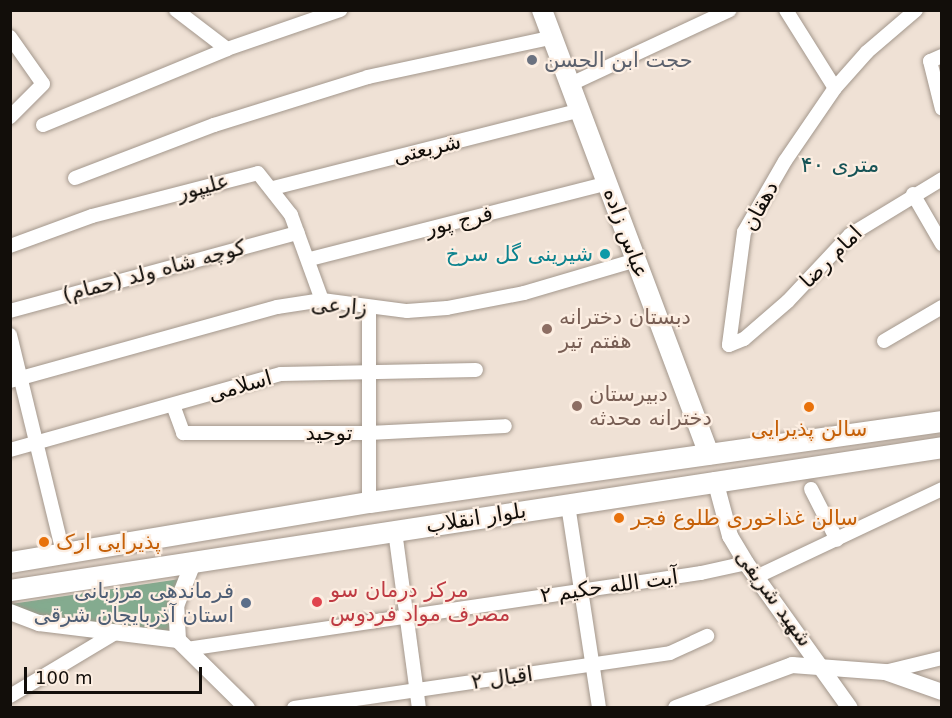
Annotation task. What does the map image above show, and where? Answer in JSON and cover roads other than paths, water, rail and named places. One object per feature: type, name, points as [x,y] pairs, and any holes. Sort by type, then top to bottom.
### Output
[{"type":"main road","name":"عباس زاده","points":[[542,10],[709,455]]},
{"type":"main road","name":"بلوار انقلاب","points":[[10,562],[369,502],[942,421]]},
{"type":"main road","name":"بلوار انقلاب","points":[[10,590],[568,505],[715,480],[942,447]]},
{"type":"main road","points":[[709,455],[715,480]]},
{"type":"main road","points":[[438,492],[454,497],[458,505],[456,513],[443,523]]},
{"type":"street","points":[[176,10],[186,14],[227,49]]},
{"type":"street","points":[[43,125],[227,49],[340,10]]},
{"type":"street","points":[[571,84],[730,10]]},
{"type":"street","points":[[786,10],[835,88]]},
{"type":"street","name":"دهقان","points":[[729,345],[744,232],[785,161],[835,88],[867,52],[916,10]]},
{"type":"street","points":[[10,37],[43,84],[10,117]]},
{"type":"street","points":[[75,178],[214,125],[368,77],[554,38]]},
{"type":"street","points":[[936,58],[942,109]]},
{"type":"street","name":"شریعتی","points":[[273,188],[581,110]]},
{"type":"street","name":"علیپور","points":[[10,246],[92,216],[258,172],[273,188],[298,233],[310,259],[322,300]]},
{"type":"street","name":"امام رضا","points":[[729,345],[744,339],[788,301],[850,235],[913,194],[942,179]]},
{"type":"street","name":"فرج پور","points":[[310,259],[608,183]]},
{"type":"street","points":[[913,194],[942,244]]},
{"type":"street","name":"کوچه شاه ولد (حمام)","points":[[10,311],[298,233]]},
{"type":"street","name":"زارعی","points":[[16,380],[277,307],[322,300],[369,308],[447,308],[524,293],[636,260]]},
{"type":"street","points":[[369,308],[369,502]]},
{"type":"street","points":[[884,341],[942,308]]},
{"type":"street","points":[[10,335],[16,380],[36,442],[63,553]]},
{"type":"street","name":"اسلامی","points":[[10,450],[281,374],[476,370]]},
{"type":"street","name":"توحید","points":[[173,405],[183,433],[369,433],[505,426]]},
{"type":"street","name":"شهید شریفى","points":[[715,480],[730,536],[746,563],[824,668],[850,708]]},
{"type":"street","points":[[811,489],[837,540]]},
{"type":"street","points":[[756,577],[942,489]]},
{"type":"street","points":[[568,505],[599,708]]},
{"type":"street","points":[[395,531],[418,708]]},
{"type":"street","points":[[182,644],[176,606],[193,563]]},
{"type":"street","name":"آیت الله حکیم ۲","points":[[182,644],[406,616],[746,563]]},
{"type":"street","points":[[10,612],[39,623],[117,632],[182,644],[247,708]]},
{"type":"street","points":[[10,696],[117,632]]},
{"type":"street","name":"اقبال ۲","points":[[294,708],[670,653],[707,636]]},
{"type":"street","points":[[885,672],[942,658]]},
{"type":"street","points":[[676,708],[792,665],[885,672],[942,692]]},
{"type":"place","name":"حجت ابن الحسن","points":[[532,60]]},
{"type":"place","name":"شیرینی گل سرخ","points":[[605,254]]},
{"type":"place","name":"دبستان دخترانه هفتم تیر","points":[[547,329]]},
{"type":"place","name":"دبیرستان دخترانه محدثه","points":[[577,406]]},
{"type":"place","name":"سالن پذیرایی","points":[[809,407]]},
{"type":"place","name":"سالن غذاخوری طلوع فجر","points":[[619,518]]},
{"type":"place","name":"پذیرایی ارک","points":[[44,542]]},
{"type":"place","name":"مرکز درمان سو مصرف مواد فردوس","points":[[317,602]]},
{"type":"place","name":"فرماندهی مرزبانی استان آذربایجان شرقی","points":[[246,603]]},
{"type":"district","name":"۴۰ متری","points":[[840,165]]}]
